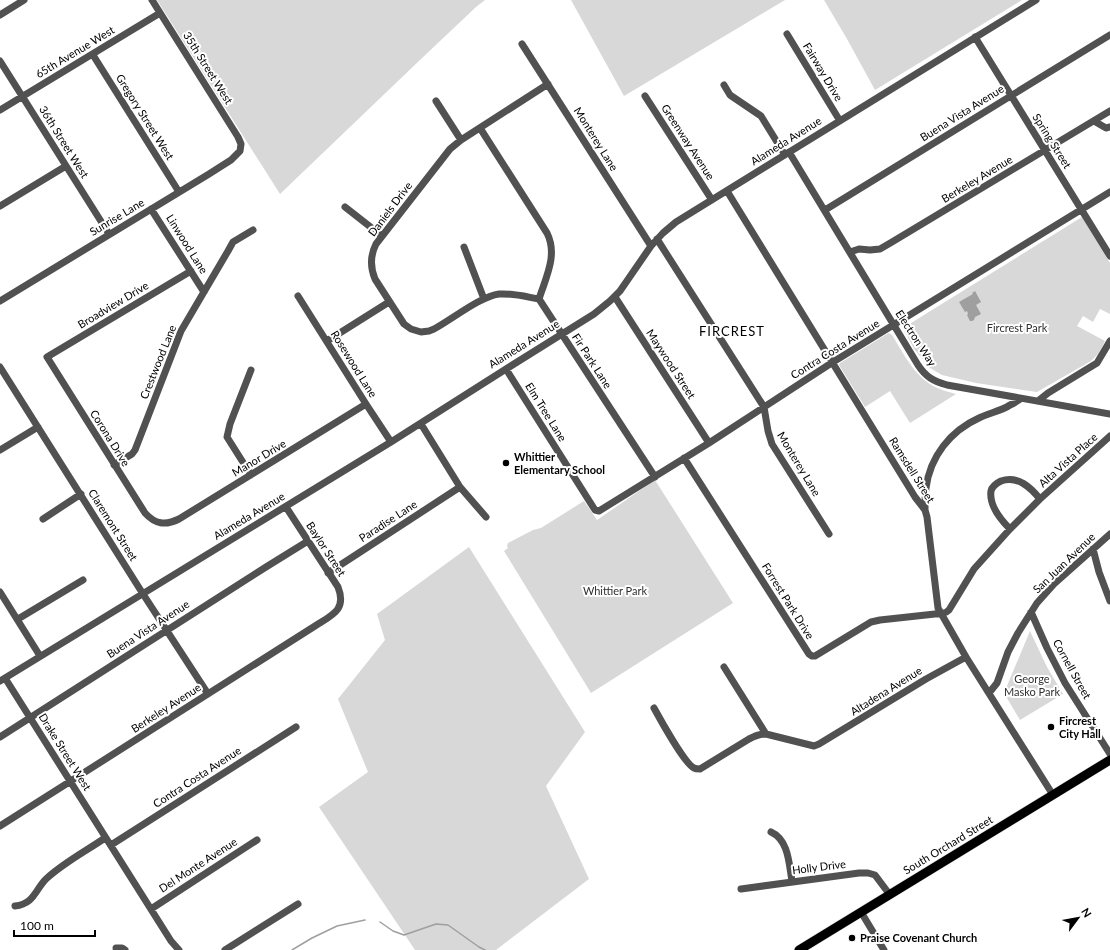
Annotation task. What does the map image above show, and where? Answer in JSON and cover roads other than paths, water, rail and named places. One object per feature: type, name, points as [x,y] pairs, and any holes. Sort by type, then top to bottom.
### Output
[{"type":"main road","name":"South Orchard Street","points":[[799,950],[1110,760]]},
{"type":"street","points":[[0,15],[24,0]]},
{"type":"street","name":"35th Street West","points":[[152,0],[238,137],[241,148]]},
{"type":"street","name":"Alameda Avenue","points":[[2,680],[421,424],[594,314],[615,297],[650,246],[668,228],[1036,0]]},
{"type":"street","name":"65th Avenue West","points":[[0,110],[160,13]]},
{"type":"street","name":"Fairway Drive","points":[[787,34],[840,121]]},
{"type":"street","name":"Buena Vista Avenue","points":[[825,210],[1110,35]]},
{"type":"street","name":"Spring Street","points":[[975,37],[1110,256]]},
{"type":"street","name":"Monterey Lane","points":[[522,44],[650,246]]},
{"type":"street","name":"Gregory Street West","points":[[93,55],[179,192]]},
{"type":"street","name":"36th Street West","points":[[0,61],[109,234]]},
{"type":"street","name":"Daniels Drive","points":[[539,298],[498,294],[484,298],[440,326],[425,332],[416,330],[404,324],[375,279],[371,268],[371,262],[374,250],[382,236],[445,155],[461,140],[548,84]]},
{"type":"street","name":"Electron Way","points":[[724,85],[730,95],[761,116],[825,210],[918,365],[932,380],[947,385],[1020,399],[1110,414]]},
{"type":"street","name":"Greenway Avenue","points":[[645,96],[712,200]]},
{"type":"street","points":[[436,101],[461,140]]},
{"type":"street","name":"Berkeley Avenue","points":[[850,252],[859,249],[880,249],[1046,151],[1110,111]]},
{"type":"street","points":[[1094,122],[1106,128],[1110,127]]},
{"type":"street","points":[[480,128],[547,232],[551,242],[551,263],[539,298]]},
{"type":"street","name":"Sunrise Lane","points":[[0,301],[231,160],[241,148]]},
{"type":"street","points":[[0,206],[66,166]]},
{"type":"street","name":"Ramsdell Street","points":[[727,191],[915,497],[925,510],[937,604],[966,657],[1052,795]]},
{"type":"street","name":"Contra Costa Avenue","points":[[594,508],[596,511],[600,511],[709,443],[833,362],[1110,192]]},
{"type":"street","points":[[345,206],[382,236]]},
{"type":"street","name":"Linwood Lane","points":[[151,209],[204,292]]},
{"type":"street","name":"Crestwood Lane","points":[[114,465],[132,454],[135,450],[181,331],[233,242],[253,230]]},
{"type":"street","name":"Monterey Lane","points":[[657,239],[764,407],[772,444],[829,534]]},
{"type":"street","points":[[464,247],[484,298]]},
{"type":"street","name":"Broadview Drive","points":[[47,357],[191,271]]},
{"type":"street","name":"Rosewood Lane","points":[[298,296],[391,442]]},
{"type":"street","name":"Maywood Street","points":[[615,297],[709,443]]},
{"type":"street","name":"Fir Park Lane","points":[[539,298],[655,477]]},
{"type":"street","points":[[327,341],[389,302]]},
{"type":"street","points":[[1038,401],[1048,393],[1097,363],[1110,341]]},
{"type":"street","name":"Corona Drive","points":[[47,357],[144,513],[152,520],[161,523]]},
{"type":"street","name":"Claremont Street","points":[[0,367],[208,694]]},
{"type":"street","name":"Elm Tree Lane","points":[[506,369],[594,508]]},
{"type":"street","points":[[251,370],[230,424],[227,437],[251,475]]},
{"type":"street","points":[[925,510],[927,481],[934,461],[946,442],[968,423],[987,414],[1010,406],[1020,399]]},
{"type":"street","name":"Manor Drive","points":[[161,523],[168,524],[179,519],[366,404]]},
{"type":"street","points":[[421,424],[460,488],[486,517]]},
{"type":"street","points":[[0,450],[38,427]]},
{"type":"street","name":"Alta Vista Place","points":[[942,614],[949,610],[974,569],[1010,529],[1040,499],[1110,436]]},
{"type":"street","name":"Forrest Park Drive","points":[[684,458],[810,655],[818,656],[862,626],[875,620],[942,614]]},
{"type":"street","name":"Alta Vista Place","points":[[1010,529],[1000,518],[993,505],[991,490],[998,482],[1005,480],[1019,481],[1027,486],[1040,499]]},
{"type":"street","name":"Paradise Lane","points":[[328,573],[460,488]]},
{"type":"street","points":[[43,519],[81,494]]},
{"type":"street","name":"Baylor Street","points":[[286,507],[339,591],[341,604]]},
{"type":"street","name":"San Juan Avenue","points":[[989,693],[997,683],[1008,652],[1031,612],[1054,584],[1110,534]]},
{"type":"street","name":"Buena Vista Avenue","points":[[0,737],[308,541]]},
{"type":"street","points":[[1093,549],[1101,578],[1110,601]]},
{"type":"street","points":[[18,619],[83,580]]},
{"type":"street","points":[[0,592],[40,656]]},
{"type":"street","name":"Berkeley Avenue","points":[[0,826],[316,626],[333,613],[341,604]]},
{"type":"street","name":"Cornell Street","points":[[1031,612],[1049,653],[1065,683],[1110,754]]},
{"type":"street","name":"Altadena Avenue","points":[[766,734],[814,746],[817,745],[926,679],[966,657]]},
{"type":"street","points":[[654,708],[676,746],[688,763],[697,769],[704,768],[756,735],[766,734],[724,667]]},
{"type":"street","name":"Drake Street West","points":[[2,680],[30,718],[111,845]]},
{"type":"street","name":"Contra Costa Avenue","points":[[111,845],[296,727]]},
{"type":"street","points":[[771,832],[780,839],[786,848],[792,881]]},
{"type":"street","points":[[15,906],[20,906],[29,900],[36,893],[44,880],[53,873],[106,838]]},
{"type":"street","name":"Del Monte Avenue","points":[[151,909],[257,840]]},
{"type":"street","points":[[111,845],[171,941],[179,950]]},
{"type":"street","name":"Holly Drive","points":[[741,889],[792,881],[868,873],[878,877],[890,895]]},
{"type":"street","points":[[225,950],[298,904]]},
{"type":"street","points":[[861,912],[884,950]]},
{"type":"street","points":[[116,948],[122,948],[125,950]]},
{"type":"waterway","points":[[292,950],[337,926],[365,920]]},
{"type":"waterway","points":[[380,922],[393,931],[404,935],[436,924],[448,925],[485,950]]},
{"type":"place","name":"Whittier Elementary School","points":[[506,463]]},
{"type":"place","name":"Fircrest City Hall","points":[[1051,727]]},
{"type":"place","name":"Praise Covenant Church","points":[[852,938]]},
{"type":"district","name":"FIRCREST","points":[[732,331]]},
{"type":"park label","name":"Fircrest Park","points":[[1017,328]]},
{"type":"park label","name":"Whittier Park","points":[[615,591]]},
{"type":"park label","name":"George Masko Park","points":[[1032,685]]}]
